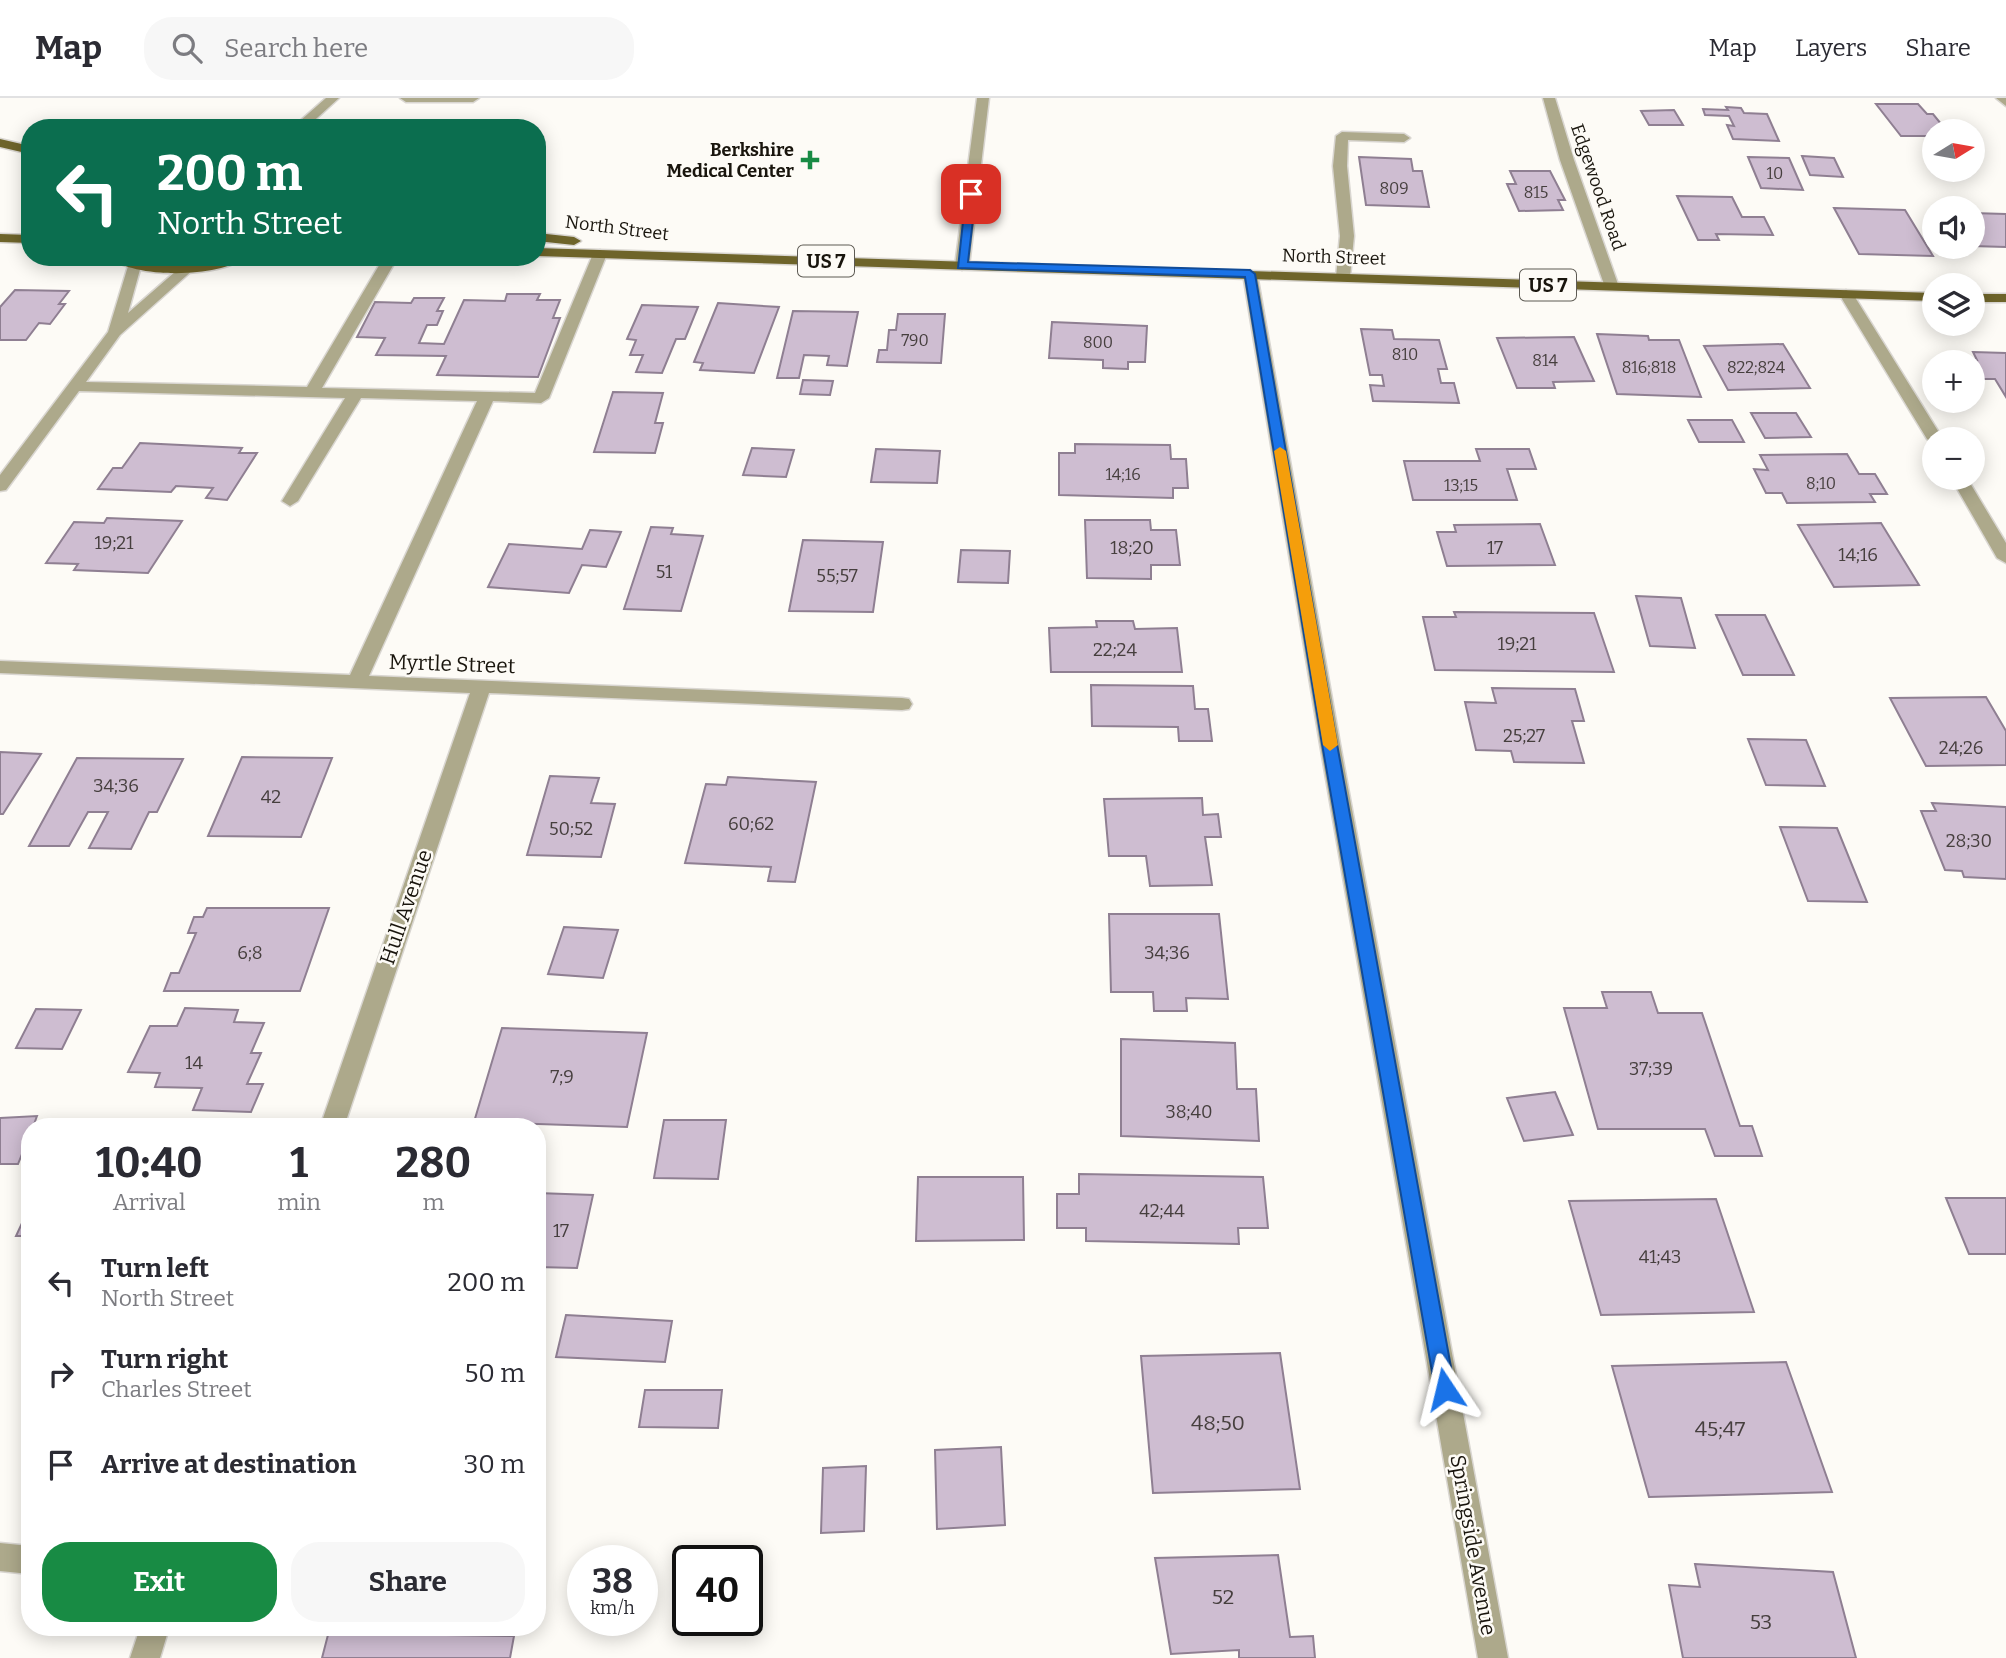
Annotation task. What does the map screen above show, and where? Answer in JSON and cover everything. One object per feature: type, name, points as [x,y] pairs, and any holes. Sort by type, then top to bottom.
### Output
[{"type":"main road","points":[[0,143],[21,148]]},
{"type":"main road","points":[[0,228],[21,227]]},
{"type":"main road","points":[[0,238],[21,239]]},
{"type":"main road","name":"North Street","points":[[546,238],[691,257]]},
{"type":"main road","name":"North Street","points":[[546,252],[1922,297]]},
{"type":"main road","points":[[152,266],[197,266]]},
{"type":"main road","points":[[1985,298],[2006,299]]},
{"type":"street","points":[[308,119],[333,98]]},
{"type":"street","points":[[406,98],[473,98]]},
{"type":"street","points":[[962,265],[983,98]]},
{"type":"street","name":"Edgewood Road","points":[[1549,98],[1567,160],[1612,287]]},
{"type":"street","points":[[2002,98],[2006,102]]},
{"type":"street","points":[[1343,277],[1347,236],[1340,166],[1342,136],[1404,138]]},
{"type":"street","points":[[75,386],[541,398],[600,254]]},
{"type":"street","points":[[116,332],[134,266]]},
{"type":"street","points":[[312,392],[386,266]]},
{"type":"street","points":[[0,486],[116,332],[188,268]]},
{"type":"street","name":"Springside Avenue","points":[[1250,274],[1330,744],[1493,1658]]},
{"type":"street","points":[[1846,294],[1928,427]]},
{"type":"street","points":[[290,501],[356,393]]},
{"type":"street","points":[[356,683],[486,397]]},
{"type":"street","points":[[1966,490],[2006,558]]},
{"type":"street","name":"Myrtle Street","points":[[0,667],[902,704]]},
{"type":"street","name":"Hull Avenue","points":[[334,1118],[481,688]]},
{"type":"street","points":[[0,1557],[21,1559]]},
{"type":"street","points":[[145,1658],[152,1636]]},
{"type":"building","points":[[1876,104],[1918,104],[1927,114],[1933,114],[1937,119],[1922,119],[1922,136],[1901,136]]},
{"type":"building","points":[[1726,107],[1741,108],[1744,113],[1767,114],[1779,141],[1733,139],[1727,125],[1734,126],[1729,116],[1705,115],[1703,109],[1728,110]]},
{"type":"building","points":[[1674,110],[1683,125],[1649,125],[1641,111]]},
{"type":"building","points":[[1802,156],[1834,158],[1843,177],[1810,175]]},
{"type":"building","points":[[1359,157],[1411,159],[1413,171],[1422,171],[1429,207],[1366,205]]},
{"type":"building","points":[[1748,157],[1789,158],[1803,190],[1761,188]]},
{"type":"building","points":[[1510,171],[1550,171],[1565,200],[1558,200],[1563,210],[1519,211],[1507,184],[1516,184]]},
{"type":"building","points":[[1677,196],[1732,197],[1742,217],[1764,217],[1773,235],[1716,234],[1719,240],[1698,240]]},
{"type":"building","points":[[1834,208],[1905,210],[1922,238],[1922,256],[1859,254]]},
{"type":"building","points":[[1985,213],[2006,214],[2006,247],[1985,246]]},
{"type":"building","points":[[15,290],[69,291],[59,304],[65,304],[50,324],[39,323],[26,340],[0,340],[0,307]]},
{"type":"building","points":[[507,294],[540,294],[537,300],[560,300],[553,318],[560,318],[538,377],[437,375],[446,356],[376,355],[385,338],[357,337],[375,302],[411,303],[414,298],[444,298],[437,311],[443,311],[437,325],[427,325],[419,343],[444,344],[464,300],[505,301]]},
{"type":"building","points":[[718,303],[779,307],[754,373],[700,370],[703,363],[694,362]]},
{"type":"building","points":[[642,305],[698,307],[685,339],[676,339],[662,373],[636,372],[643,355],[630,355],[636,340],[627,339]]},
{"type":"building","points":[[793,311],[858,312],[847,366],[827,365],[829,356],[804,355],[799,378],[777,378]]},
{"type":"building","points":[[898,314],[945,314],[941,363],[877,362],[879,350],[887,350],[889,330],[896,330]]},
{"type":"building","points":[[1052,322],[1147,326],[1145,362],[1128,362],[1128,369],[1103,368],[1103,360],[1049,358]]},
{"type":"building","points":[[1361,329],[1392,330],[1394,339],[1439,340],[1447,369],[1438,369],[1441,383],[1454,383],[1459,403],[1373,401],[1370,385],[1384,386],[1382,375],[1370,375]]},
{"type":"building","points":[[1597,334],[1648,336],[1649,340],[1679,340],[1701,397],[1617,394]]},
{"type":"building","points":[[1574,337],[1594,381],[1553,382],[1555,388],[1517,388],[1497,338]]},
{"type":"building","points":[[1783,344],[1810,388],[1728,390],[1704,346]]},
{"type":"building","points":[[1985,352],[2006,353],[2006,397],[1995,379],[1985,379]]},
{"type":"building","points":[[803,380],[833,381],[830,395],[800,394]]},
{"type":"building","points":[[613,392],[663,393],[655,423],[663,423],[655,453],[594,452]]},
{"type":"building","points":[[1751,413],[1796,413],[1811,437],[1765,438]]},
{"type":"building","points":[[1688,420],[1732,420],[1744,442],[1699,442]]},
{"type":"building","points":[[140,443],[242,448],[239,453],[257,453],[227,500],[206,498],[213,488],[176,486],[171,492],[98,489],[113,468],[122,468]]},
{"type":"building","points":[[1075,444],[1170,445],[1171,459],[1186,459],[1188,488],[1173,488],[1173,498],[1059,495],[1059,453],[1075,453]]},
{"type":"building","points":[[752,448],[794,450],[786,477],[743,475]]},
{"type":"building","points":[[876,449],[940,451],[937,483],[871,482]]},
{"type":"building","points":[[1476,449],[1529,449],[1536,469],[1507,469],[1517,500],[1413,500],[1404,461],[1480,461]]},
{"type":"building","points":[[1847,454],[1859,474],[1875,474],[1887,494],[1870,494],[1875,502],[1787,503],[1782,493],[1766,493],[1754,469],[1768,470],[1760,455]]},
{"type":"building","points":[[107,518],[182,521],[148,573],[74,570],[78,564],[46,563],[74,522],[104,523]]},
{"type":"building","points":[[1085,520],[1150,520],[1151,530],[1176,530],[1180,565],[1151,565],[1151,579],[1087,578]]},
{"type":"building","points":[[1881,523],[1919,585],[1834,587],[1798,525]]},
{"type":"building","points":[[1540,524],[1555,565],[1447,566],[1437,532],[1456,532],[1454,525]]},
{"type":"building","points":[[651,527],[673,528],[671,534],[703,536],[681,611],[624,609]]},
{"type":"building","points":[[590,530],[621,532],[606,567],[582,565],[569,593],[488,587],[509,544],[582,549]]},
{"type":"building","points":[[803,540],[883,542],[873,612],[789,611]]},
{"type":"building","points":[[961,550],[1010,551],[1008,583],[958,582]]},
{"type":"building","points":[[1636,596],[1681,598],[1695,648],[1650,646]]},
{"type":"building","points":[[1454,612],[1594,613],[1614,672],[1435,670],[1423,617],[1456,617]]},
{"type":"building","points":[[1716,615],[1765,615],[1794,675],[1743,675]]},
{"type":"building","points":[[1096,621],[1133,621],[1135,629],[1177,628],[1182,672],[1051,672],[1049,628],[1097,627]]},
{"type":"building","points":[[1091,685],[1193,686],[1195,709],[1208,709],[1212,741],[1179,741],[1178,727],[1092,726]]},
{"type":"building","points":[[1492,688],[1575,689],[1584,721],[1572,721],[1584,763],[1514,762],[1511,751],[1476,750],[1465,702],[1496,703]]},
{"type":"building","points":[[1986,697],[2006,731],[2006,765],[1926,766],[1890,698]]},
{"type":"building","points":[[1748,739],[1806,740],[1825,786],[1766,785]]},
{"type":"building","points":[[0,752],[41,754],[3,814],[0,814]]},
{"type":"building","points":[[242,757],[332,758],[301,837],[208,836]]},
{"type":"building","points":[[77,758],[183,759],[157,812],[149,812],[131,849],[89,848],[108,812],[88,812],[69,846],[29,846]]},
{"type":"building","points":[[550,776],[599,778],[591,803],[615,804],[601,857],[527,855]]},
{"type":"building","points":[[728,777],[816,782],[795,882],[768,881],[771,867],[685,863],[706,784],[726,785]]},
{"type":"building","points":[[1202,798],[1203,815],[1218,814],[1221,837],[1205,837],[1212,885],[1150,886],[1146,856],[1109,856],[1104,799]]},
{"type":"building","points":[[1932,803],[2006,807],[2006,879],[1964,877],[1962,871],[1945,870],[1921,811],[1936,811]]},
{"type":"building","points":[[1780,827],[1837,828],[1867,902],[1808,901]]},
{"type":"building","points":[[207,908],[329,908],[300,991],[164,991],[171,973],[179,973],[196,933],[188,933],[194,917],[203,917]]},
{"type":"building","points":[[1109,914],[1219,914],[1228,999],[1186,998],[1187,1011],[1154,1011],[1153,992],[1111,992]]},
{"type":"building","points":[[564,927],[618,930],[603,978],[548,974]]},
{"type":"building","points":[[1602,992],[1651,992],[1658,1013],[1702,1013],[1740,1126],[1752,1126],[1762,1156],[1715,1156],[1705,1129],[1598,1129],[1564,1008],[1607,1008]]},
{"type":"building","points":[[185,1008],[238,1010],[234,1022],[264,1023],[251,1053],[261,1053],[247,1084],[263,1084],[251,1112],[193,1110],[202,1088],[155,1087],[160,1073],[128,1072],[150,1026],[177,1026]]},
{"type":"building","points":[[36,1009],[81,1010],[62,1049],[16,1048]]},
{"type":"building","points":[[502,1028],[647,1033],[627,1127],[546,1124],[546,1118],[475,1118]]},
{"type":"building","points":[[1121,1039],[1235,1043],[1237,1089],[1256,1089],[1259,1141],[1121,1136]]},
{"type":"building","points":[[1555,1092],[1573,1135],[1524,1141],[1507,1098]]},
{"type":"building","points":[[37,1116],[21,1118],[21,1156],[18,1164],[0,1164],[0,1118]]},
{"type":"building","points":[[664,1120],[726,1120],[718,1179],[654,1178]]},
{"type":"building","points":[[1079,1174],[1263,1177],[1268,1228],[1238,1228],[1239,1244],[1086,1241],[1086,1228],[1057,1228],[1057,1194],[1079,1194]]},
{"type":"building","points":[[918,1177],[1023,1177],[1024,1240],[916,1241]]},
{"type":"building","points":[[546,1193],[593,1195],[577,1268],[546,1267]]},
{"type":"building","points":[[1946,1198],[2006,1198],[2006,1254],[1969,1254]]},
{"type":"building","points":[[1716,1199],[1754,1312],[1601,1315],[1569,1201]]},
{"type":"building","points":[[566,1315],[672,1321],[665,1362],[556,1357]]},
{"type":"building","points":[[1280,1353],[1300,1489],[1153,1493],[1141,1356]]},
{"type":"building","points":[[1786,1362],[1832,1492],[1649,1497],[1612,1366]]},
{"type":"building","points":[[645,1390],[722,1390],[718,1428],[639,1427]]},
{"type":"building","points":[[1001,1447],[1005,1525],[937,1529],[935,1450]]},
{"type":"building","points":[[866,1466],[864,1531],[821,1533],[823,1468]]},
{"type":"building","points":[[1278,1555],[1290,1637],[1313,1636],[1315,1658],[1239,1658],[1239,1650],[1171,1654],[1155,1558]]},
{"type":"building","points":[[1695,1564],[1833,1572],[1856,1658],[1683,1658],[1669,1585],[1700,1587]]},
{"type":"building","points":[[328,1636],[514,1636],[510,1658],[322,1658]]},
{"type":"slow traffic","points":[[1280,451],[1330,745]]},
{"type":"place","name":"Berkshire Medical Center","points":[[810,160]]},
{"type":"route","points":[[971,194],[962,265],[1250,274],[1330,744],[1445,1389]]}]
